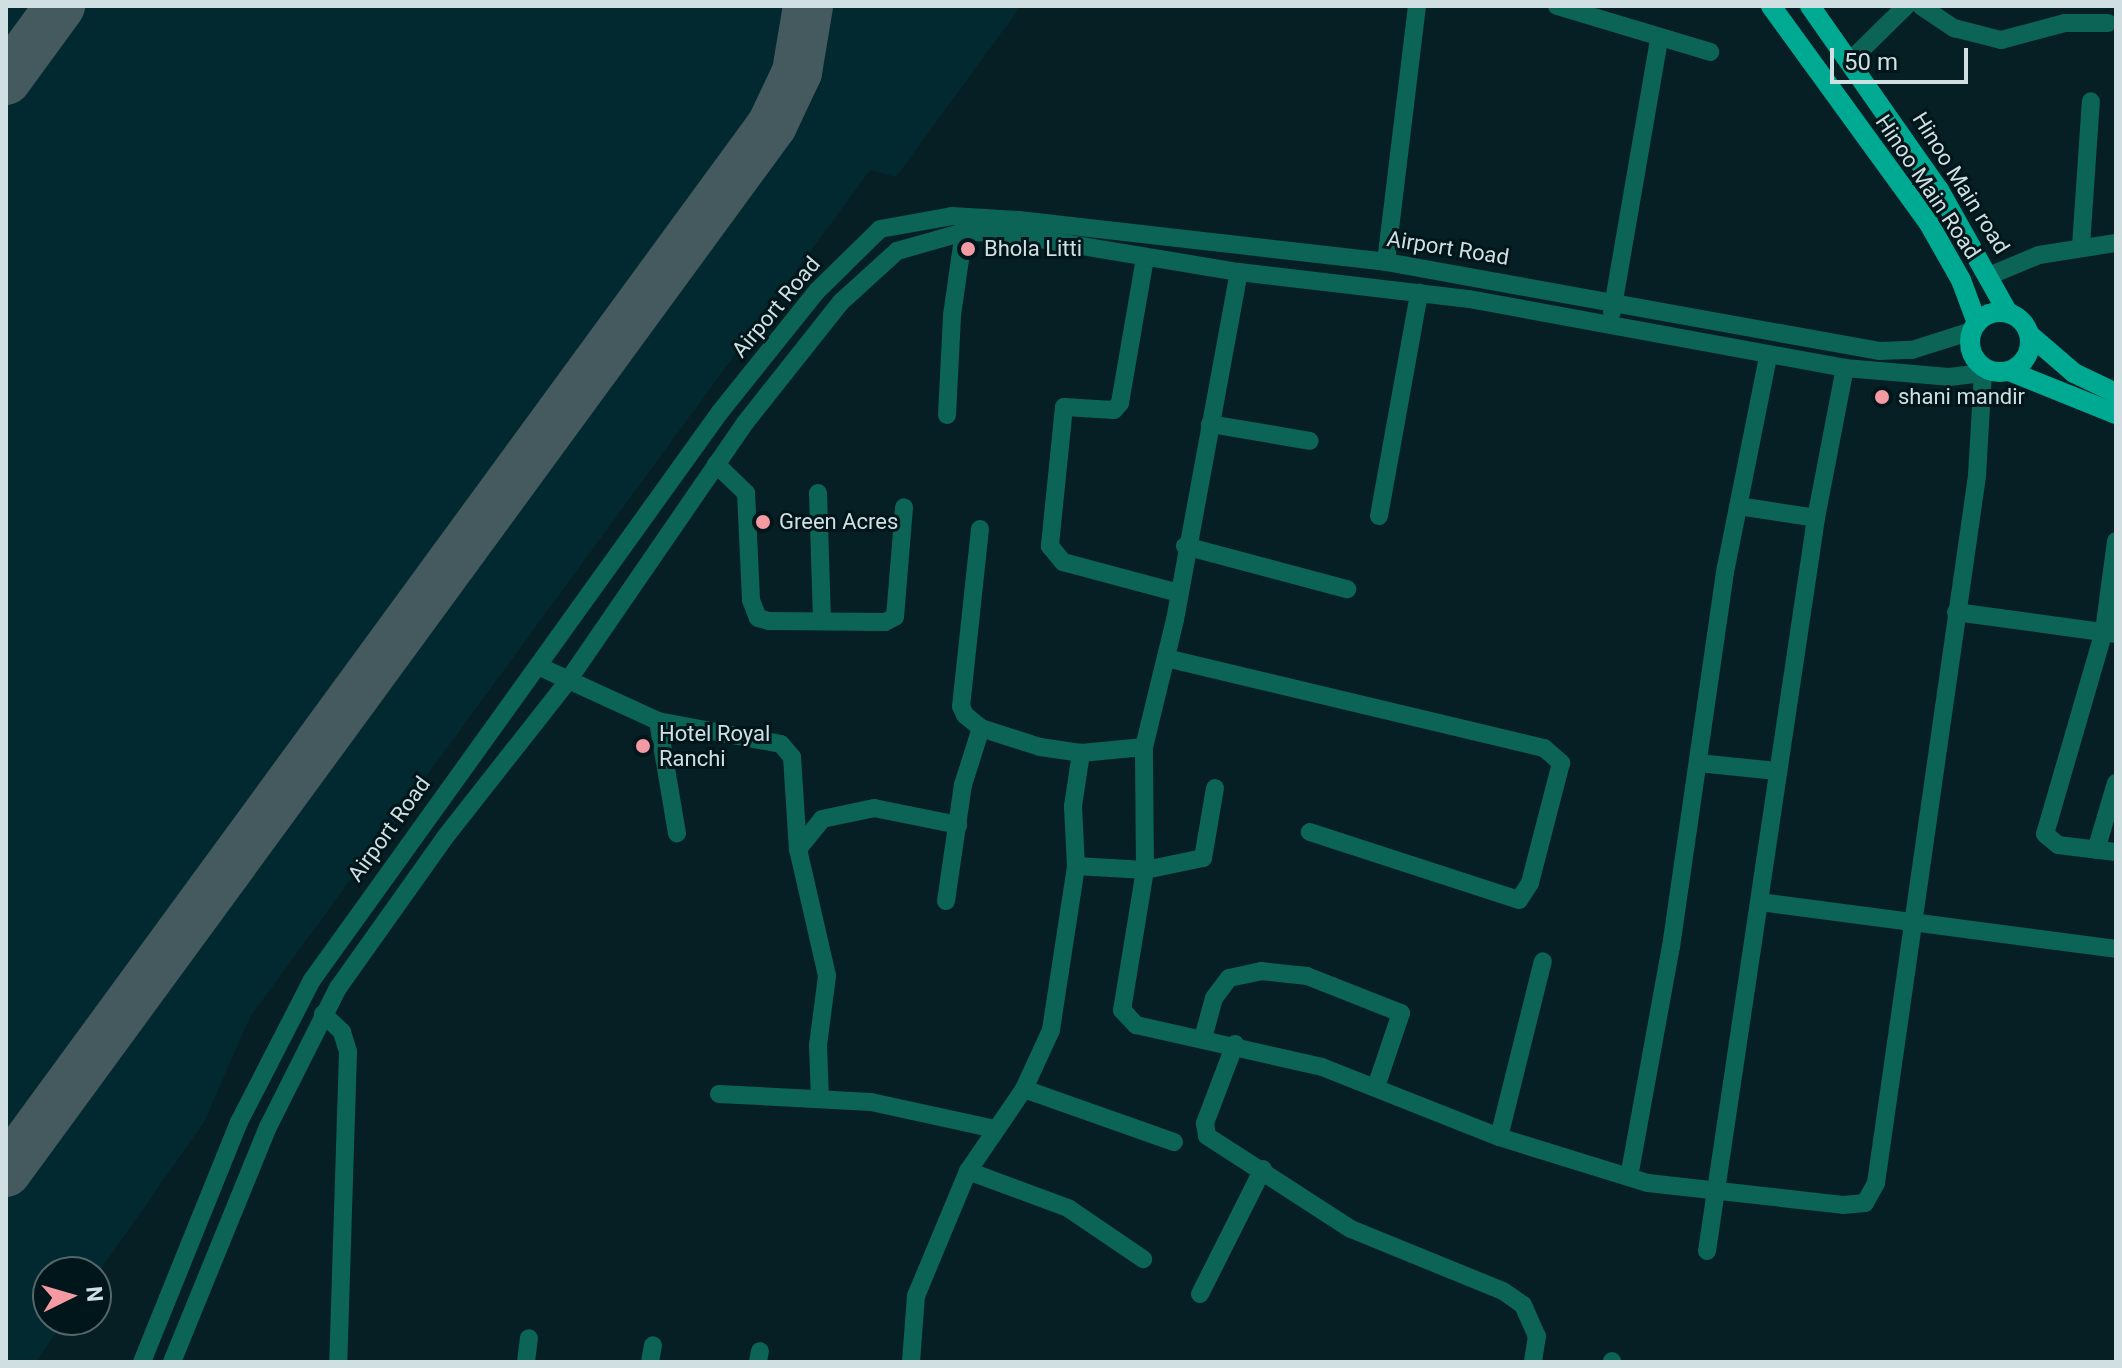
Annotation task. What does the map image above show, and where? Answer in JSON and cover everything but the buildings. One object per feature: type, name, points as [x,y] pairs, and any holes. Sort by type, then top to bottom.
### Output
[{"type":"main road","name":"Hinoo Main Road","points":[[1771,6],[1928,222],[1961,280],[1974,327]]},
{"type":"main road","name":"Hinoo Main road","points":[[1810,6],[1851,60],[1991,275],[2008,313]]},
{"type":"main road","points":[[2116,393],[2063,366],[2030,335],[2022,321],[2008,313],[1991,313],[1974,327],[1973,356],[1995,372],[2116,414]]},
{"type":"main road","points":[[1995,372],[2024,361],[2030,335]]},
{"type":"street","points":[[1386,262],[1417,6]]},
{"type":"street","points":[[1557,6],[1710,52]]},
{"type":"street","points":[[1851,60],[1906,6]]},
{"type":"street","points":[[1921,6],[1954,28],[2001,40],[2065,23],[2108,23]]},
{"type":"street","points":[[1609,326],[1659,39]]},
{"type":"street","points":[[2081,246],[2091,101]]},
{"type":"street","name":"Airport Road","points":[[142,1362],[279,1037],[312,980],[720,412],[817,291],[880,229],[952,216],[1019,220],[1386,262],[1879,351],[1912,350],[1974,327]]},
{"type":"street","points":[[947,415],[952,315],[964,232]]},
{"type":"street","points":[[172,1362],[268,1127],[323,1014],[446,836],[567,682],[716,464],[841,302],[897,251],[964,232],[1003,233],[1239,272],[1419,293],[1768,357],[1845,368],[1949,377],[1995,372],[1956,612],[1870,1199],[1843,1205],[1674,1189],[1499,1137],[1376,1087],[1235,1044],[1136,1025],[1122,1010],[1145,870],[1144,747],[1179,593],[1185,546],[1239,272]]},
{"type":"street","points":[[1991,275],[2081,246],[2116,243]]},
{"type":"street","points":[[1145,258],[1120,403],[1114,410],[1064,407],[1050,546],[1063,562],[1179,593]]},
{"type":"street","points":[[1379,516],[1419,293]]},
{"type":"street","points":[[1629,1177],[1738,506],[1768,357]]},
{"type":"street","points":[[1707,1251],[1719,1191],[1777,771],[1816,518],[1845,368]]},
{"type":"street","points":[[1210,424],[1310,441]]},
{"type":"street","points":[[716,464],[746,493],[751,600],[758,618],[885,622],[895,617],[904,507]]},
{"type":"street","points":[[818,493],[822,621]]},
{"type":"street","points":[[1738,506],[1816,518]]},
{"type":"street","points":[[980,529],[961,706],[965,715],[981,728],[1040,747],[1081,753],[1144,747]]},
{"type":"street","points":[[2116,541],[2110,632],[2045,834],[2050,843],[2116,852]]},
{"type":"street","points":[[1185,546],[1347,589]]},
{"type":"street","points":[[1956,612],[2110,632]]},
{"type":"street","points":[[1166,658],[1544,748],[1561,763],[1530,883],[1519,900],[1310,832]]},
{"type":"street","points":[[538,666],[567,682],[658,721],[781,744],[792,757],[798,849],[827,976],[818,1045],[820,1099]]},
{"type":"street","points":[[658,721],[677,833]]},
{"type":"street","points":[[946,901],[963,785],[981,728]]},
{"type":"street","points":[[911,1362],[916,1296],[968,1171],[1024,1089],[1051,1030],[1076,866],[1073,806],[1081,753]]},
{"type":"street","points":[[1698,763],[1777,771]]},
{"type":"street","points":[[2096,850],[2116,783]]},
{"type":"street","points":[[1076,866],[1145,870],[1203,858],[1215,788]]},
{"type":"street","points":[[798,849],[822,819],[874,808],[958,825]]},
{"type":"street","points":[[1760,902],[2116,949]]},
{"type":"street","points":[[1499,1137],[1543,961]]},
{"type":"street","points":[[1203,1038],[1214,998],[1229,978],[1261,971],[1307,976],[1401,1013],[1376,1087]]},
{"type":"street","points":[[323,1014],[342,1032],[348,1052],[338,1362]]},
{"type":"street","points":[[1235,1044],[1205,1123],[1207,1136],[1263,1169],[1351,1229],[1503,1291],[1523,1305],[1537,1336],[1533,1362]]},
{"type":"street","points":[[1024,1089],[1174,1142]]},
{"type":"street","points":[[719,1094],[897,1107],[995,1129]]},
{"type":"street","points":[[1200,1294],[1263,1169]]},
{"type":"street","points":[[968,1171],[1068,1208],[1143,1259]]},
{"type":"street","points":[[526,1362],[529,1338]]},
{"type":"shaded area","points":[[6,6],[1021,6],[896,177],[870,170],[250,1017],[204,1122],[110,1256],[32,1256],[32,1336],[54,1336],[36,1362],[6,1362]]},
{"type":"taxiway","points":[[6,80],[60,6]]},
{"type":"taxiway","points":[[6,1172],[772,125],[797,72],[808,6]]},
{"type":"place","name":"Bhola Litti","points":[[968,249]]},
{"type":"place","name":"shani mandir","points":[[1882,397]]},
{"type":"place","name":"Green Acres","points":[[763,522]]},
{"type":"place","name":"Hotel Royal Ranchi","points":[[643,746]]}]
